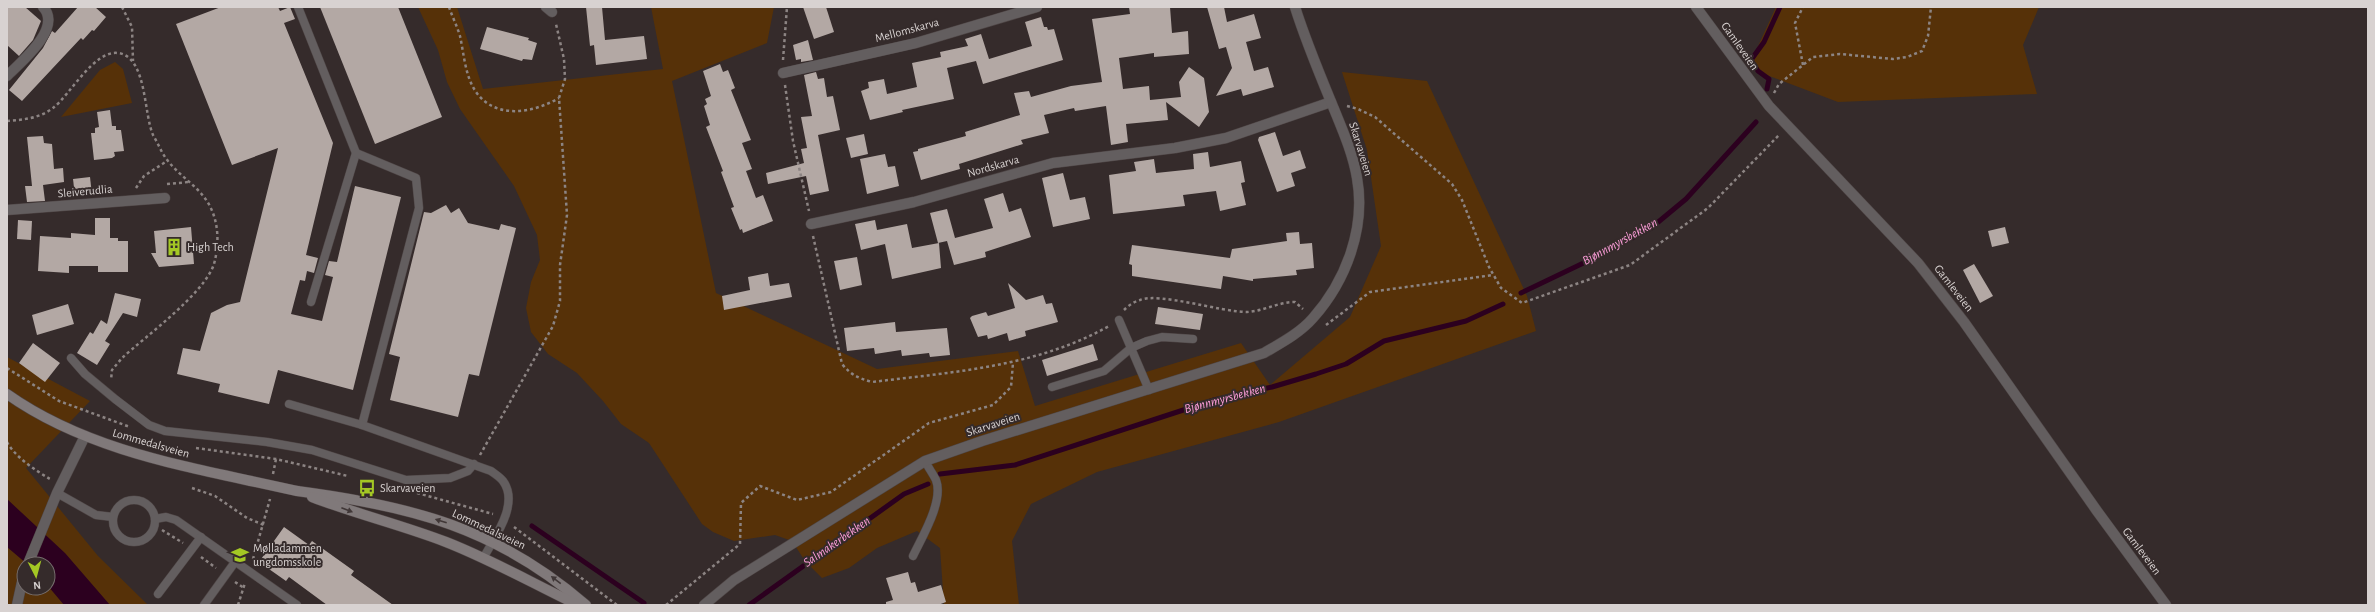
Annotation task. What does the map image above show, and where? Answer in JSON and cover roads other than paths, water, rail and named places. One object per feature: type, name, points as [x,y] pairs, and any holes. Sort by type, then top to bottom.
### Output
[{"type":"main road","name":"Lommedalsveien","points":[[7,394],[48,418],[85,436],[172,464],[297,492],[356,499],[402,510],[466,529],[492,542],[556,579],[586,605]]},
{"type":"main road","name":"Lommedalsveien","points":[[297,492],[354,513],[444,541],[484,557],[578,605]]},
{"type":"street","points":[[7,76],[40,41],[47,30],[49,19],[43,7]]},
{"type":"street","name":"Mellomskarva","points":[[783,73],[916,43],[1037,7]]},
{"type":"street","name":"Skarvaveien","points":[[704,605],[734,580],[925,461],[982,441],[1264,353],[1292,336],[1313,319],[1337,287],[1353,248],[1360,208],[1357,178],[1348,144],[1307,44],[1295,7]]},
{"type":"street","name":"Gamleveien","points":[[1696,7],[1769,106],[1918,263],[1964,322],[2096,512],[2166,605]]},
{"type":"street","name":"Nordskarva","points":[[811,224],[914,202],[1053,163],[1175,148],[1226,138],[1331,102]]},
{"type":"street","name":"Sleiverudlia","points":[[7,210],[165,198]]},
{"type":"street","points":[[31,556],[59,489],[85,436]]},
{"type":"lane","points":[[298,7],[356,153],[311,302]]},
{"type":"lane","points":[[356,153],[416,178],[419,208],[362,425]]},
{"type":"lane","points":[[1119,320],[1149,390]]},
{"type":"lane","points":[[1052,387],[1104,370],[1131,348],[1162,337],[1193,339]]},
{"type":"lane","points":[[71,358],[85,374],[114,398],[149,425],[165,431],[268,442],[312,450],[406,480],[424,481],[450,478],[468,471],[474,464]]},
{"type":"lane","points":[[289,404],[362,425],[491,471],[504,482],[508,496],[508,506],[504,519],[484,557]]},
{"type":"lane","points":[[913,556],[932,516],[938,492],[936,481],[925,461]]},
{"type":"lane","points":[[59,489],[96,514],[112,517]]},
{"type":"lane","points":[[137,500],[149,506],[155,519],[152,532],[148,537],[137,542],[129,542],[119,536],[113,525],[112,517],[121,504],[137,500]]},
{"type":"lane","points":[[155,519],[166,517],[176,520],[297,605]]},
{"type":"lane","points":[[158,594],[201,537]]},
{"type":"lane","points":[[204,605],[236,562]]},
{"type":"waterway","name":"Bjønnmyrsbekken","points":[[1767,89],[1769,79],[1758,71],[1751,60],[1764,42],[1780,7]]},
{"type":"waterway","name":"Bjønnmyrsbekken","points":[[1521,293],[1596,257],[1651,228],[1686,199],[1756,122]]},
{"type":"waterway","name":"Bjønnmyrsbekken","points":[[940,474],[1015,465],[1214,400],[1272,387],[1316,374],[1346,364],[1384,341],[1466,321],[1503,304]]},
{"type":"waterway","name":"Salmakerbekken","points":[[749,605],[904,494],[928,484]]},
{"type":"waterway","points":[[532,526],[644,603]]},
{"type":"place","name":"High Tech","points":[[174,247]]},
{"type":"place","name":"Skarvaveien","points":[[367,488]]},
{"type":"place","name":"Mølladammen ungdomsskole","points":[[240,555]]}]
